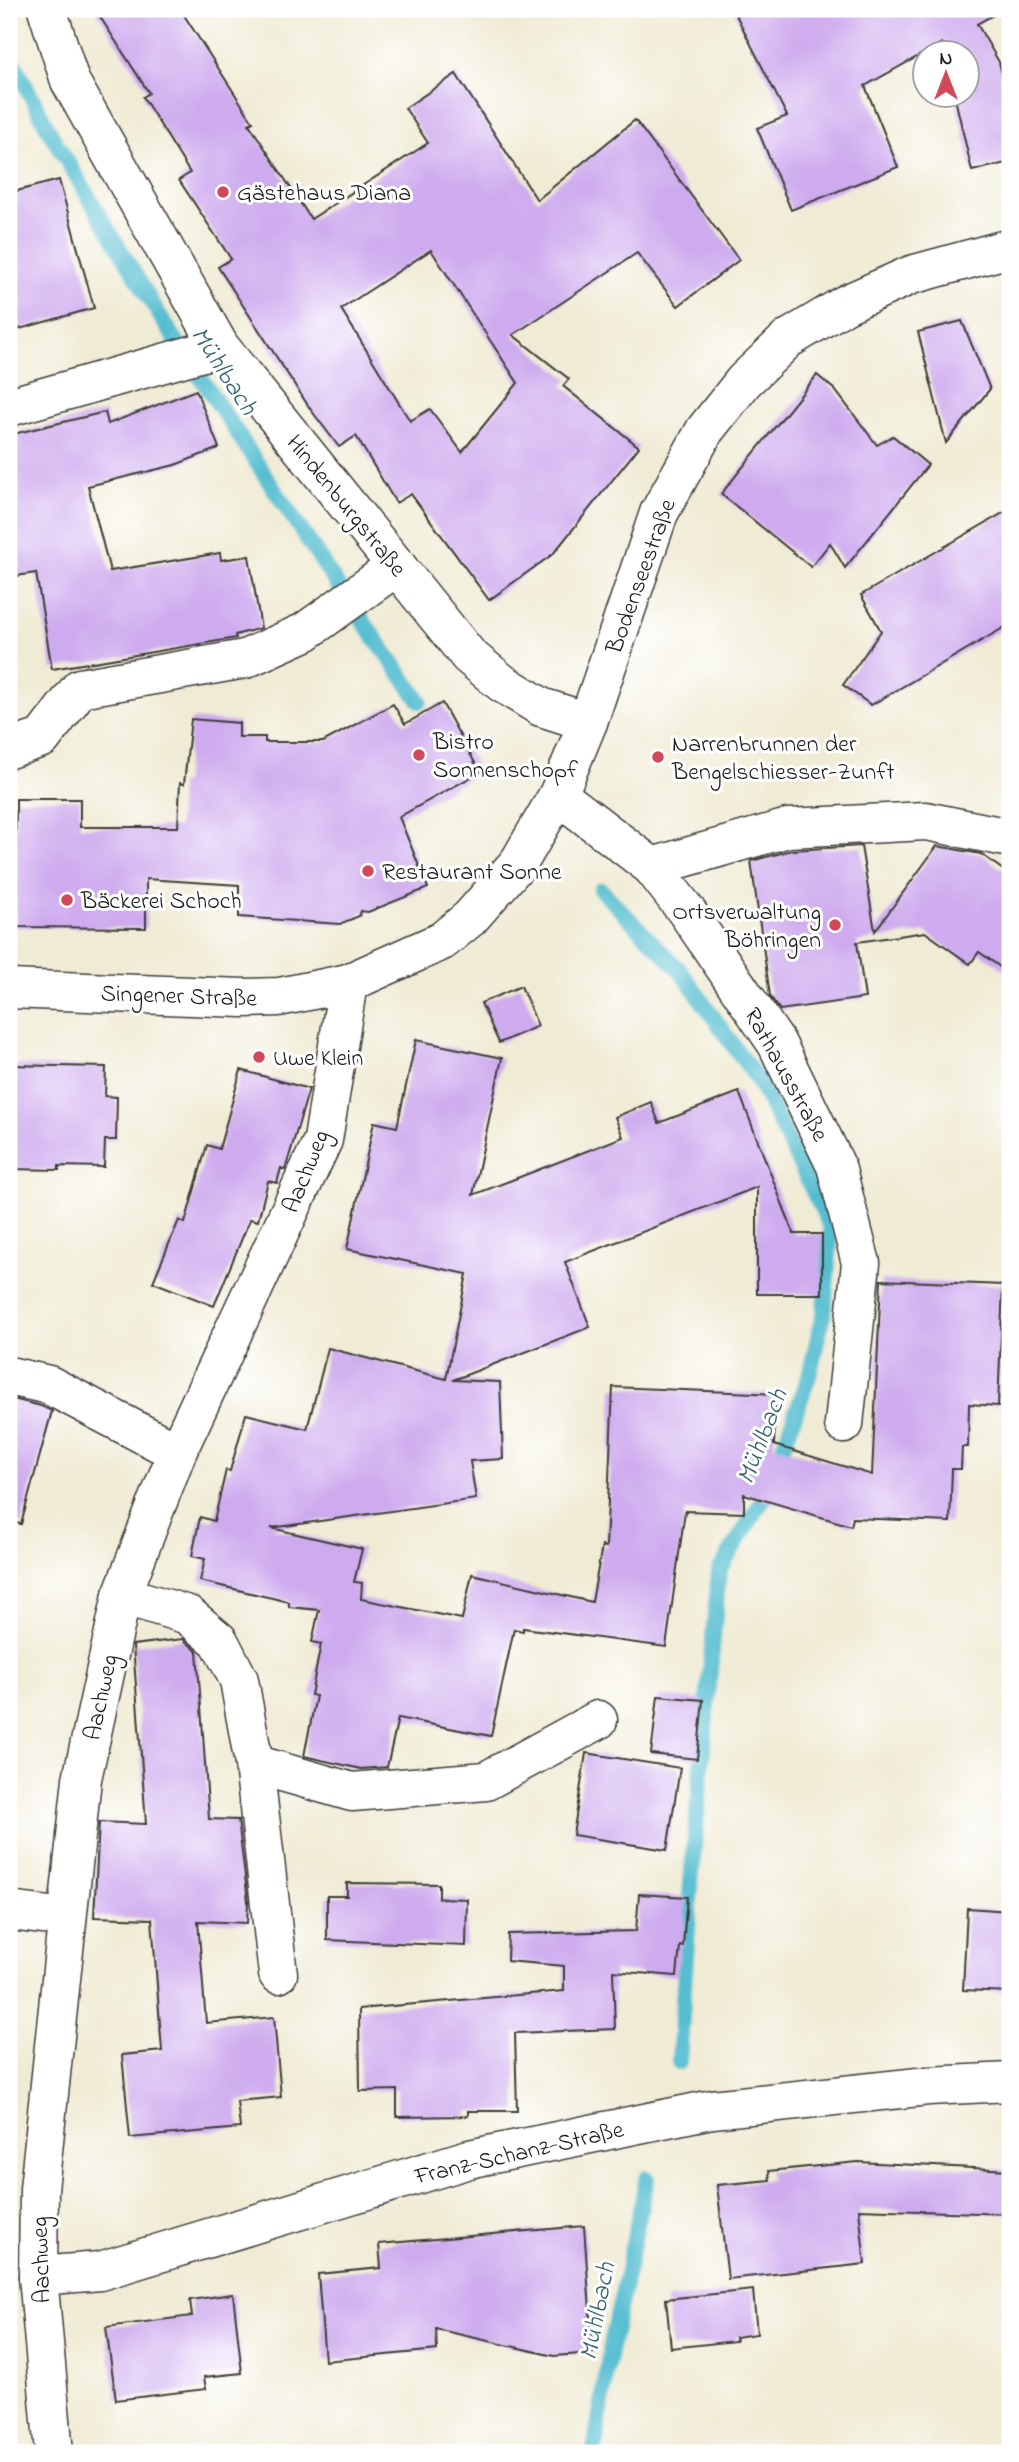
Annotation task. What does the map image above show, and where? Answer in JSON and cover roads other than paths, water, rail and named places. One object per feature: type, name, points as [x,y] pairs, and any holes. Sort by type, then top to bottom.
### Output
[{"type":"street","name":"Hindenburgstraße","points":[[47,9],[70,81],[220,347],[469,656],[502,683],[541,707],[588,722]]},
{"type":"street","name":"Bodenseestraße","points":[[348,983],[442,941],[470,918],[519,862],[558,795],[588,722],[659,513],[705,430],[744,381],[788,339],[846,304],[911,275],[1010,248]]},
{"type":"street","points":[[9,407],[220,347]]},
{"type":"street","points":[[9,749],[42,738],[80,688],[245,659],[305,632],[397,566]]},
{"type":"street","name":"Rathausstraße","points":[[558,795],[652,867],[687,912],[777,1044],[836,1166],[860,1263],[844,1424]]},
{"type":"street","points":[[652,867],[788,828],[926,821],[1010,838]]},
{"type":"street","name":"Singener Straße","points":[[9,989],[243,998],[290,995],[348,983]]},
{"type":"street","name":"Aachweg","points":[[54,2453],[38,2276],[24,2187],[67,1918],[82,1779],[122,1595],[177,1452],[323,1140],[348,983]]},
{"type":"street","points":[[9,1376],[49,1385],[177,1452]]},
{"type":"street","points":[[122,1595],[188,1615],[219,1641],[239,1680],[254,1764],[278,1974]]},
{"type":"street","points":[[254,1764],[352,1792],[486,1781],[598,1720]]},
{"type":"street","points":[[9,1911],[67,1918]]},
{"type":"street","name":"Franz-Schanz-Straße","points":[[38,2276],[100,2271],[469,2159],[712,2109],[928,2086],[1010,2082]]},
{"type":"waterway","name":"Mühlbach","points":[[9,54],[51,134],[160,316],[338,586],[420,701]]},
{"type":"waterway","name":"Mühlbach","points":[[601,890],[681,971],[759,1082],[831,1228],[824,1312],[809,1376],[766,1495],[719,1571],[691,1882],[679,2062]]},
{"type":"waterway","name":"Mühlbach","points":[[594,2453],[610,2351],[647,2178]]},
{"type":"place","name":"Gästehaus Diana","points":[[223,192]]},
{"type":"place","name":"Bistro Sonnenschopf","points":[[419,755]]},
{"type":"place","name":"Narrenbrunnen der Bengelschiesser-Zunft","points":[[658,757]]},
{"type":"place","name":"Restaurant Sonne","points":[[368,871]]},
{"type":"place","name":"Bäckerei Schoch","points":[[67,900]]},
{"type":"place","name":"Ortsverwaltung Böhringen","points":[[835,925]]},
{"type":"place","name":"Uwe Klein","points":[[259,1057]]}]
